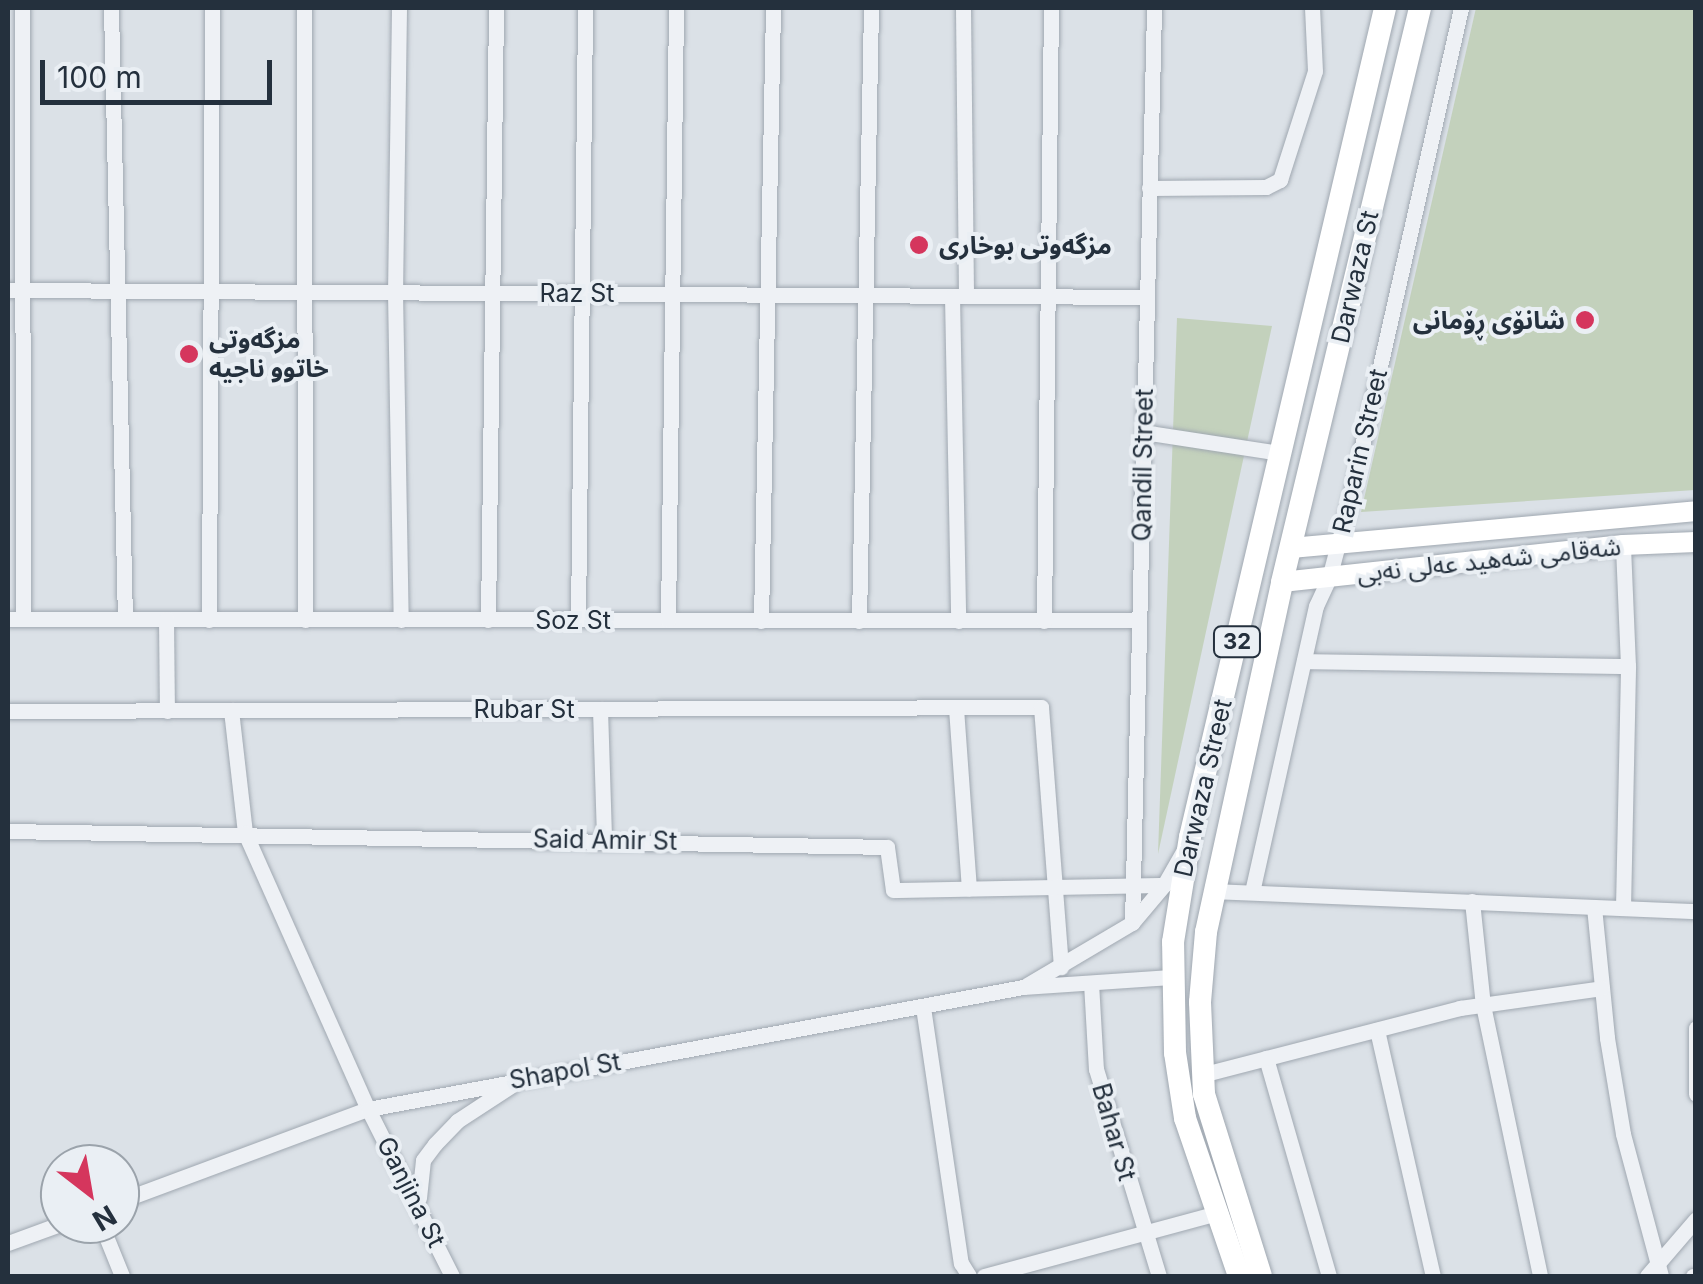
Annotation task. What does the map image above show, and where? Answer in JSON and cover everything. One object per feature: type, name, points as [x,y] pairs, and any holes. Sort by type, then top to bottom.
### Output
[{"type":"highway","name":"Darwaza Street","points":[[1238,1276],[1214,1214],[1182,1100],[1171,977],[1175,922],[1190,838],[1385,8]]},
{"type":"highway","name":"Darwaza St","points":[[1290,548],[1420,8]]},
{"type":"highway","name":"32","points":[[1261,1276],[1215,1138],[1201,1075],[1200,988],[1213,891],[1290,548]]},
{"type":"main road","name":"شەقامی شەهید عەلی نەبی","points":[[1290,548],[1696,511]]},
{"type":"main road","name":"شەقامی شەهید عەلی نەبی","points":[[1282,582],[1623,545],[1696,542]]},
{"type":"street","points":[[15,619],[15,290],[22,8]]},
{"type":"street","points":[[111,8],[125,619]]},
{"type":"street","points":[[209,620],[214,289],[212,8]]},
{"type":"street","points":[[304,8],[304,620]]},
{"type":"street","points":[[399,8],[395,292],[401,620]]},
{"type":"street","points":[[488,620],[496,8]]},
{"type":"street","points":[[578,620],[585,8]]},
{"type":"street","points":[[668,620],[676,8]]},
{"type":"street","points":[[761,620],[773,8]]},
{"type":"street","points":[[858,621],[871,8]]},
{"type":"street","points":[[958,621],[963,8]]},
{"type":"street","points":[[1044,621],[1051,8]]},
{"type":"street","name":"Qandil Street","points":[[1132,924],[1154,8]]},
{"type":"street","points":[[1149,188],[1266,187],[1280,180],[1315,71],[1312,8]]},
{"type":"street","name":"Raparin Street","points":[[1252,892],[1316,606],[1330,578],[1338,545],[1461,8]]},
{"type":"street","name":"Raz St","points":[[15,290],[1147,297]]},
{"type":"street","points":[[1144,432],[1281,454]]},
{"type":"street","points":[[1623,545],[1628,666],[1623,908]]},
{"type":"street","name":"Soz St","points":[[15,619],[1139,620]]},
{"type":"street","points":[[166,619],[167,710]]},
{"type":"street","points":[[1304,662],[1628,666]]},
{"type":"street","points":[[956,708],[969,890]]},
{"type":"street","name":"Rubar St","points":[[8,711],[1040,708],[1053,888]]},
{"type":"street","points":[[600,709],[604,840]]},
{"type":"street","name":"Ganjina St","points":[[231,710],[245,833],[368,1109],[452,1276]]},
{"type":"street","name":"Said Amir St","points":[[8,831],[888,848],[893,890],[1164,885]]},
{"type":"street","points":[[1024,987],[1132,924],[1164,885],[1190,838]]},
{"type":"street","points":[[1053,888],[1061,967]]},
{"type":"street","points":[[1213,891],[1696,911]]},
{"type":"street","points":[[1472,902],[1483,1005],[1540,1276]]},
{"type":"street","points":[[1594,906],[1623,1134],[1655,1273]]},
{"type":"street","points":[[1024,987],[1171,977]]},
{"type":"street","name":"Bahar St","points":[[1091,982],[1096,1069],[1159,1276]]},
{"type":"street","name":"Shapol St","points":[[140,1194],[368,1109],[1024,987]]},
{"type":"street","points":[[1201,1075],[1483,1005],[1602,988]]},
{"type":"street","points":[[923,1007],[960,1264],[970,1276]]},
{"type":"street","points":[[1696,1028],[1696,1094]]},
{"type":"street","points":[[1377,1030],[1433,1276]]},
{"type":"street","points":[[1266,1058],[1328,1276]]},
{"type":"street","points":[[429,1225],[419,1200],[418,1177],[435,1144],[487,1100],[546,1074]]},
{"type":"street","points":[[984,1276],[1214,1214]]},
{"type":"street","points":[[1655,1273],[1696,1219]]},
{"type":"street","points":[[8,1243],[40,1231]]},
{"type":"street","points":[[107,1244],[116,1275]]},
{"type":"green space","points":[[1476,8],[1695,8],[1695,490],[1361,512]]},
{"type":"green space","points":[[1177,318],[1272,326],[1158,854]]},
{"type":"place","name":"مزگەوتی بوخاری","points":[[919,245]]},
{"type":"place","name":"شانۆی ڕۆمانی","points":[[1585,320]]},
{"type":"place","name":"مزگەوتی خاتوو ناجیە","points":[[189,354]]}]
